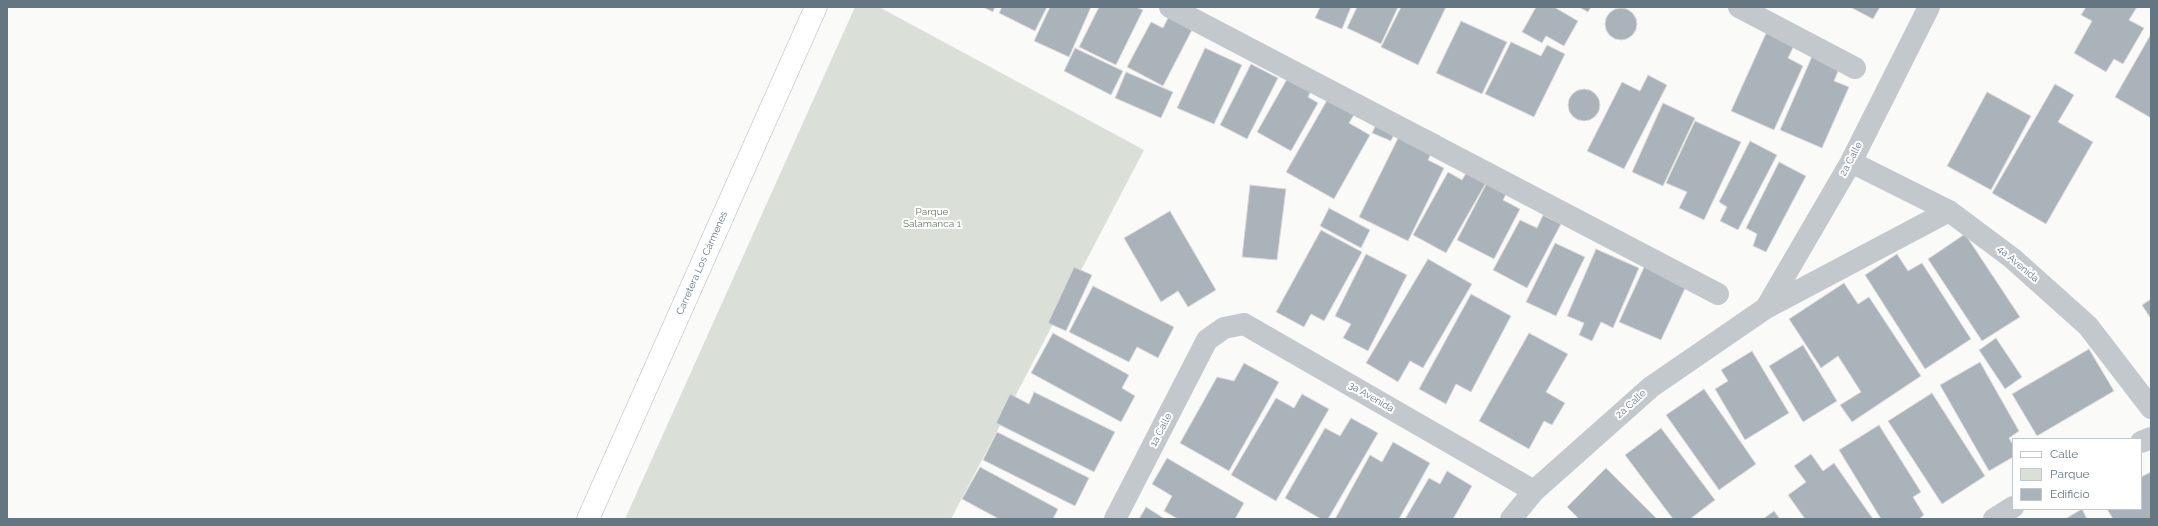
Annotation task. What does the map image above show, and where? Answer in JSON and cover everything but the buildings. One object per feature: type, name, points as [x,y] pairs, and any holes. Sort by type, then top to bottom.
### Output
[{"type":"main road","name":"Carretera Los Cármenes","points":[[588,519],[816,7]]},
{"type":"street","points":[[1170,7],[1718,294]]},
{"type":"street","points":[[1740,7],[1855,68]]},
{"type":"street","name":"2a Calle","points":[[1766,308],[1850,162],[1929,7]]},
{"type":"street","name":"4a Avenida","points":[[1850,162],[1949,211],[2012,258],[2088,326],[2151,408]]},
{"type":"street","name":"2a Calle","points":[[1511,519],[1534,491],[1651,387],[1766,308],[1949,211]]},
{"type":"street","name":"3a Avenida","points":[[1207,340],[1224,328],[1244,324],[1534,491]]},
{"type":"street","name":"1a Calle","points":[[1115,519],[1207,340]]},
{"type":"street","points":[[1994,519],[2012,508]]},
{"type":"green space","name":"Parque Salamanca 1","points":[[855,7],[879,7],[1144,150],[951,519],[625,519]]}]
